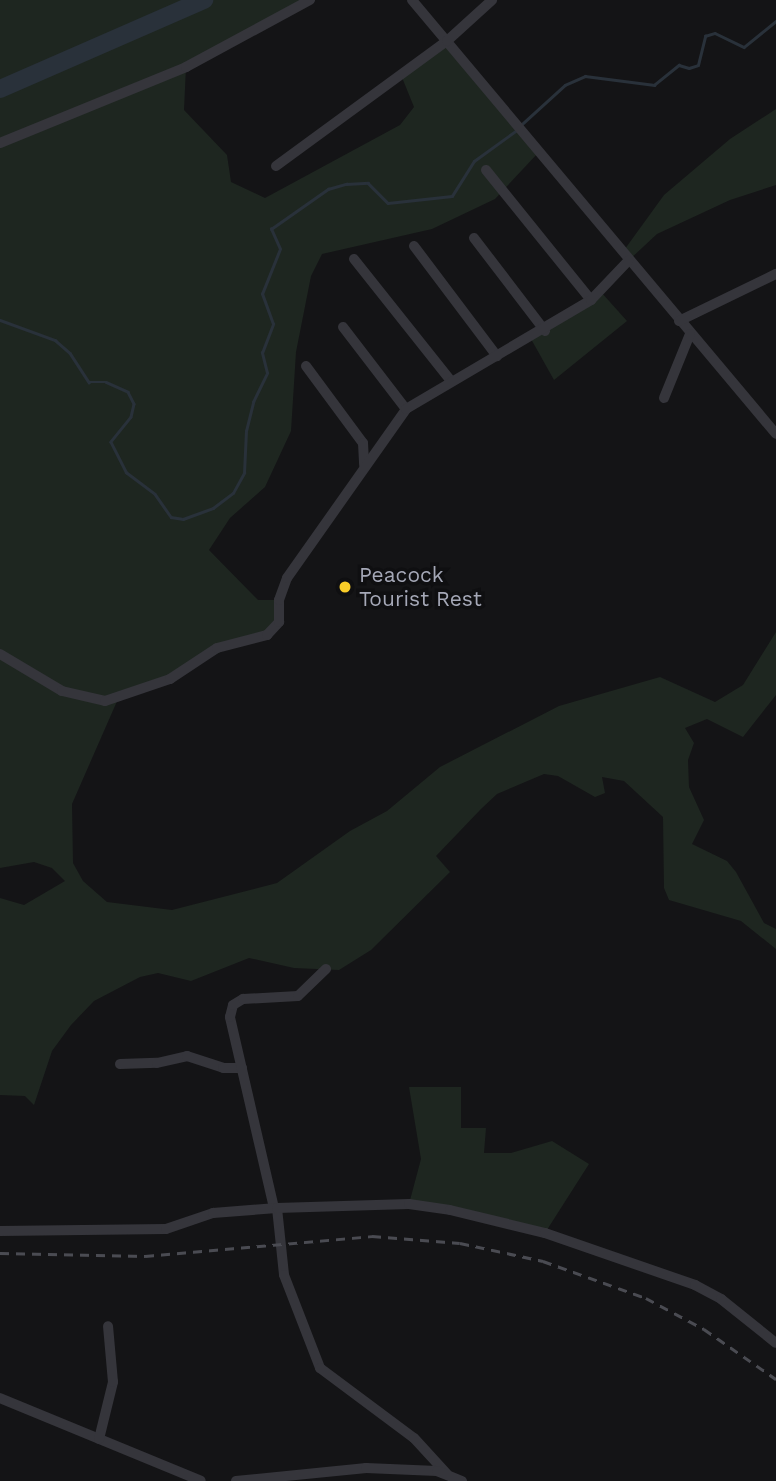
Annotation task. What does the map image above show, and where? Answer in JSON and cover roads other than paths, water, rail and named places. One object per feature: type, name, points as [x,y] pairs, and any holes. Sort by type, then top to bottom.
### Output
[{"type":"street","points":[[0,143],[186,67],[310,0]]},
{"type":"street","points":[[412,0],[628,261],[776,434]]},
{"type":"street","points":[[276,166],[447,41],[492,0]]},
{"type":"street","points":[[486,170],[591,300]]},
{"type":"street","points":[[474,238],[545,331]]},
{"type":"street","points":[[414,246],[497,356]]},
{"type":"street","points":[[354,259],[451,380]]},
{"type":"street","points":[[0,654],[62,691],[105,701],[170,679],[217,648],[267,635],[279,622],[279,600],[287,578],[364,465],[407,410],[451,380],[545,331],[591,300],[628,261]]},
{"type":"street","points":[[679,321],[776,274]]},
{"type":"street","points":[[342,327],[407,410]]},
{"type":"street","points":[[664,398],[690,334]]},
{"type":"street","points":[[306,366],[363,443],[364,465]]},
{"type":"street","points":[[326,969],[298,996],[243,999],[233,1005],[230,1017],[276,1208],[284,1275],[320,1368],[414,1438],[447,1474]]},
{"type":"street","points":[[120,1064],[187,1056],[223,1068],[242,1068]]},
{"type":"street","points":[[0,1231],[166,1230],[212,1213],[409,1204],[545,1233],[695,1284],[721,1299],[776,1343]]},
{"type":"street","points":[[99,1439],[113,1382],[108,1326]]},
{"type":"street","points":[[0,1398],[201,1481]]},
{"type":"street","points":[[236,1481],[366,1468],[447,1474],[462,1481]]},
{"type":"waterway","points":[[0,89],[204,0]]},
{"type":"waterway","points":[[521,125],[565,85],[585,76],[654,85],[679,65],[689,68],[698,65],[705,36],[715,33],[744,47],[776,21]]},
{"type":"waterway","points":[[0,320],[55,340],[70,353],[89,382],[106,382],[128,392],[134,404],[131,417],[111,442],[126,472],[155,494],[171,517],[183,519],[213,508],[233,493],[244,473],[246,431],[253,402],[267,373],[262,353],[273,324],[262,294],[280,249],[271,229],[328,189],[346,184],[368,183],[388,203],[452,196],[474,161],[517,130]]},
{"type":"railway","points":[[0,1253],[145,1256],[372,1236],[460,1243],[543,1261],[646,1298],[704,1329],[776,1379]]},
{"type":"place","name":"Peacock Tourist Rest","points":[[345,587]]}]
